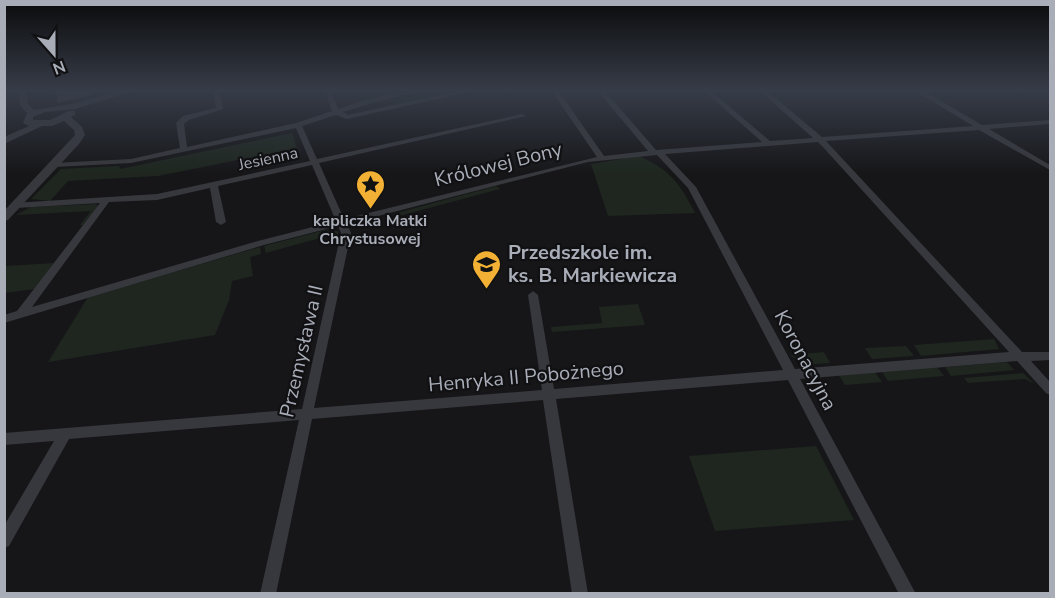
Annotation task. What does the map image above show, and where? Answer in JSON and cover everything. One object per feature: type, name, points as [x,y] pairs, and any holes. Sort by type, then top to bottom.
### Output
[{"type":"street","points":[[28,118],[33,124]]},
{"type":"street","points":[[52,123],[61,118]]},
{"type":"street","points":[[4,218],[78,138],[79,129],[72,118]]},
{"type":"street","points":[[183,147],[180,123],[186,118]]},
{"type":"street","points":[[54,165],[124,162],[298,125],[319,118]]},
{"type":"street","name":"Jesienna","points":[[16,206],[157,197],[514,118]]},
{"type":"street","points":[[574,118],[602,158]]},
{"type":"street","name":"Koronacyjna","points":[[625,118],[692,187],[909,594]]},
{"type":"street","points":[[739,118],[769,144]]},
{"type":"street","points":[[794,118],[820,140],[1050,390]]},
{"type":"street","points":[[964,118],[1050,168]]},
{"type":"street","name":"Królowej Bony","points":[[4,319],[207,259],[602,158],[1050,122]]},
{"type":"street","points":[[4,139],[33,124],[52,123],[68,129],[78,138]]},
{"type":"street","name":"Przemysława II","points":[[268,594],[346,234],[298,125]]},
{"type":"street","points":[[214,185],[221,222]]},
{"type":"street","points":[[21,314],[106,201]]},
{"type":"street","points":[[533,295],[580,594]]},
{"type":"street","name":"Henryka II Pobożnego","points":[[4,439],[1005,357],[1050,356]]},
{"type":"street","points":[[4,541],[65,434]]},
{"type":"shaded area","points":[[292,133],[297,148],[158,176],[68,181],[50,201],[31,199],[61,169],[119,166],[120,169]]},
{"type":"shaded area","points":[[639,156],[672,177],[684,192],[695,213],[608,216],[591,164]]},
{"type":"shaded area","points":[[496,186],[500,189],[399,216],[393,214]]},
{"type":"shaded area","points":[[96,204],[98,206],[83,225],[80,225],[91,211],[16,215],[31,207]]},
{"type":"shaded area","points":[[325,230],[338,231],[338,238],[331,235],[266,253],[264,246]]},
{"type":"shaded area","points":[[260,247],[261,254],[250,257],[253,276],[232,281],[229,300],[215,335],[48,362],[88,297]]},
{"type":"shaded area","points":[[54,263],[34,289],[5,293],[5,266]]},
{"type":"shaded area","points":[[638,304],[645,325],[552,332],[551,327],[602,323],[599,307]]},
{"type":"shaded area","points":[[994,339],[999,349],[921,356],[914,345]]},
{"type":"shaded area","points":[[906,346],[914,356],[872,359],[865,348]]},
{"type":"shaded area","points":[[824,352],[830,363],[803,365],[790,355]]},
{"type":"shaded area","points":[[1007,362],[1014,370],[951,376],[945,367]]},
{"type":"shaded area","points":[[937,367],[944,376],[888,381],[882,372]]},
{"type":"shaded area","points":[[875,372],[882,382],[845,385],[839,375]]},
{"type":"shaded area","points":[[1023,373],[1034,384],[1025,379],[968,383],[964,378]]},
{"type":"shaded area","points":[[816,446],[854,520],[715,531],[689,456]]},
{"type":"place","name":"kapliczka Matki Chrystusowej","points":[[370,210]]},
{"type":"place","name":"Przedszkole im. ks. B. Markiewicza","points":[[487,290]]}]
